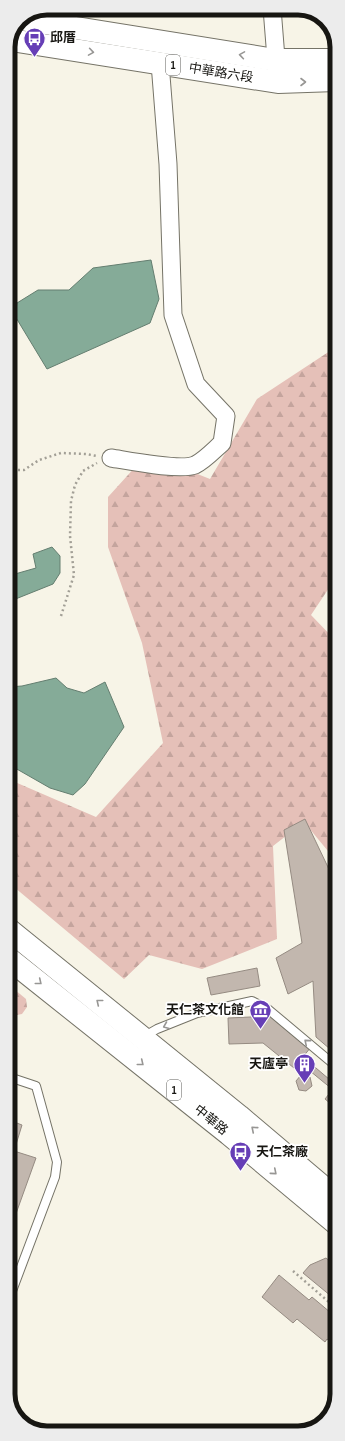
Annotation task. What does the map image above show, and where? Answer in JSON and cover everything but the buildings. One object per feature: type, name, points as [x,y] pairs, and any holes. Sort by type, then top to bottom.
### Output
[{"type":"main road","name":"中華路六段","points":[[29,20],[275,60],[330,60]]},
{"type":"main road","name":"中華路六段","points":[[16,41],[278,82],[330,80]]},
{"type":"main road","name":"中華路","points":[[15,935],[239,1116],[304,1184],[330,1216]]},
{"type":"main road","name":"中華路","points":[[15,964],[229,1134],[304,1184],[330,1196]]},
{"type":"street","points":[[273,15],[275,60],[278,82]]},
{"type":"street","points":[[111,458],[182,468],[196,465],[222,443],[226,416],[196,384],[173,315],[168,164],[160,63]]},
{"type":"street","points":[[110,1039],[124,1023]]},
{"type":"lane","points":[[142,1037],[157,1029],[197,1013],[252,1001],[269,1010],[330,1061]]},
{"type":"lane","points":[[15,1079],[36,1086],[57,1162],[56,1177],[15,1283]]},
{"type":"path","points":[[15,470],[24,470],[39,460],[61,453],[86,454],[111,458]]},
{"type":"path","points":[[61,616],[74,575],[70,529],[71,501],[75,485],[83,472],[96,463],[111,458]]},
{"type":"path","points":[[293,1271],[330,1303]]},
{"type":"green space","points":[[330,351],[330,586],[311,615],[330,635],[330,854],[304,822],[273,846],[277,939],[202,969],[149,955],[124,979],[15,888],[15,782],[96,817],[163,743],[142,643],[108,547],[108,497],[147,454],[210,479],[257,399]]},
{"type":"green space","points":[[15,990],[26,999],[27,1007],[22,1014],[15,1015]]},
{"type":"shaded area","points":[[151,260],[159,299],[150,323],[47,369],[15,316],[17,303],[38,290],[69,290],[93,268]]},
{"type":"shaded area","points":[[52,547],[60,556],[60,573],[53,584],[15,599],[15,574],[36,568],[33,554]]},
{"type":"shaded area","points":[[56,678],[67,688],[84,693],[105,682],[124,727],[85,784],[73,795],[50,788],[15,768],[15,686]]},
{"type":"place","name":"邱厝","points":[[35,58]]},
{"type":"place","name":"天仁茶文化館","points":[[260,1030]]},
{"type":"place","name":"天廬亭","points":[[304,1084]]},
{"type":"place","name":"天仁茶廠","points":[[240,1172]]}]
